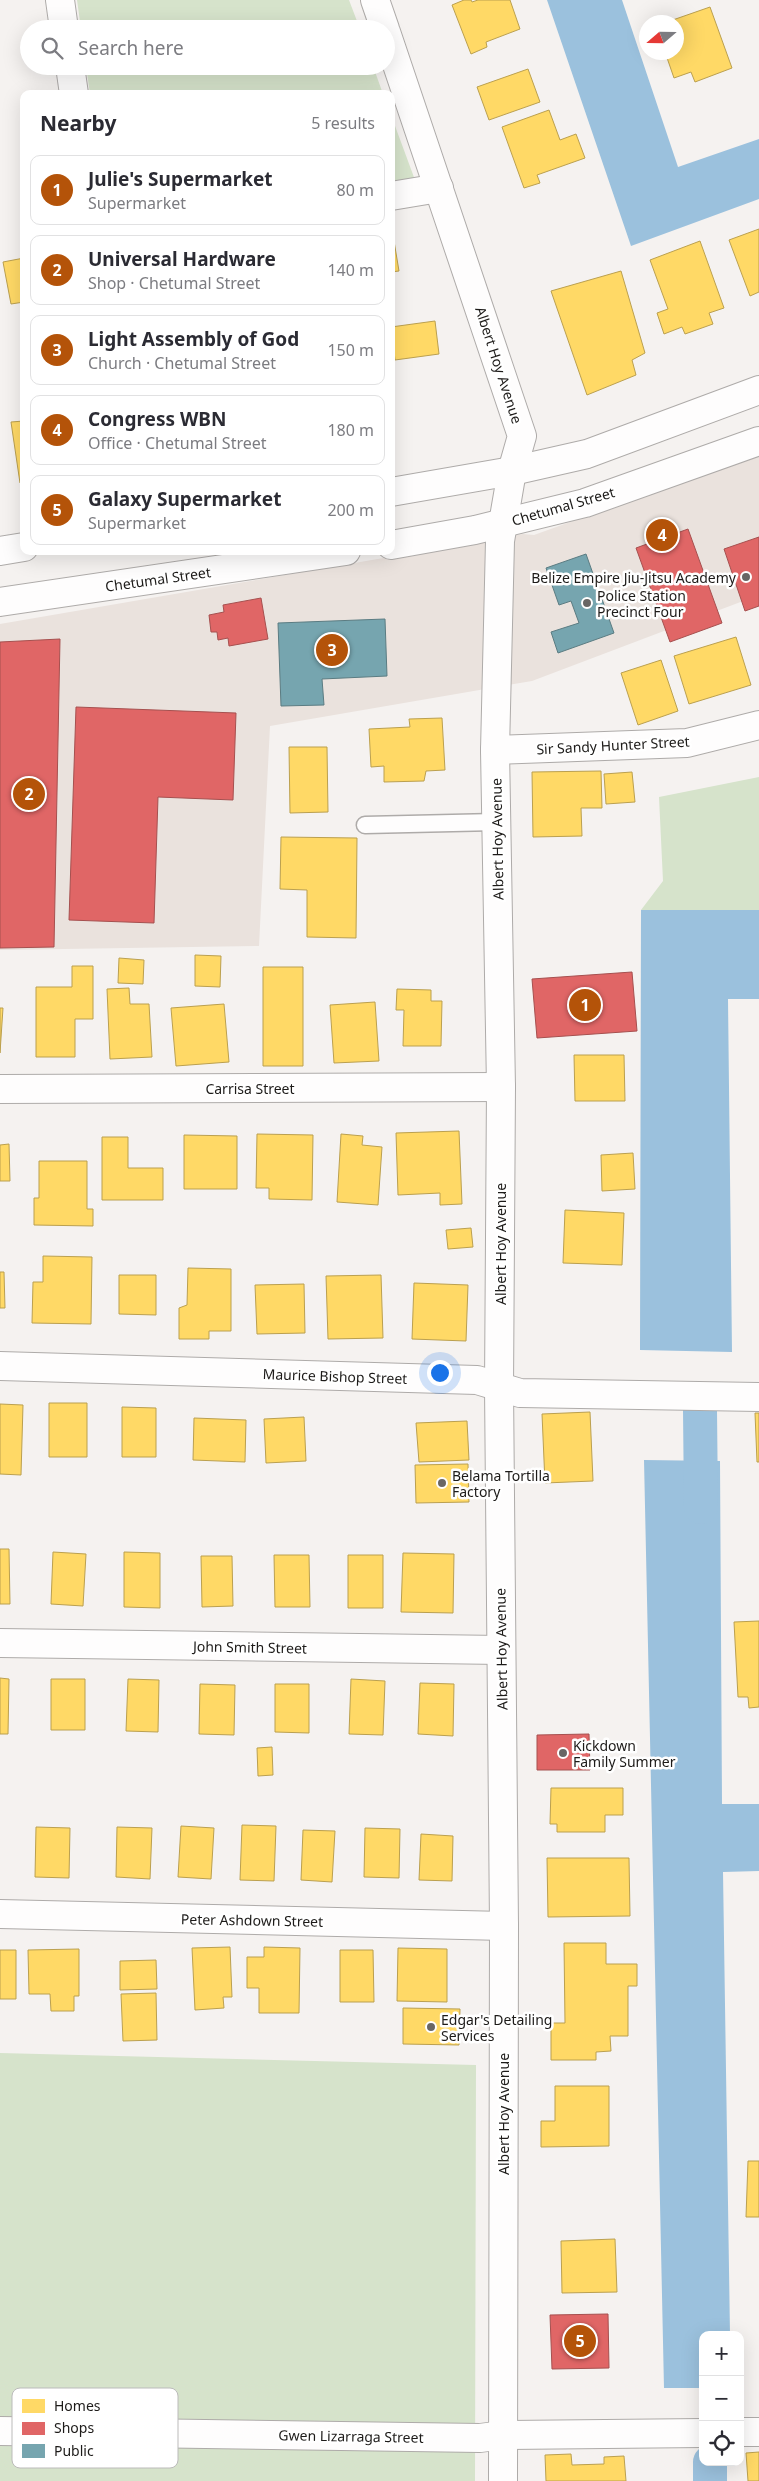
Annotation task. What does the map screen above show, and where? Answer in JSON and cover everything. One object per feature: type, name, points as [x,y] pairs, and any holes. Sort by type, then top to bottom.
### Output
[{"type":"main road","points":[[60,0],[63,20]]},
{"type":"main road","name":"Albert Hoy Avenue","points":[[376,0],[383,20]]},
{"type":"main road","name":"Albert Hoy Avenue","points":[[395,57],[522,436],[512,471],[500,541],[495,750],[501,1087],[499,1386],[504,1926],[503,2481]]},
{"type":"main road","points":[[71,75],[73,90]]},
{"type":"main road","points":[[395,195],[439,188]]},
{"type":"main road","points":[[395,491],[512,471],[588,454],[759,390]]},
{"type":"main road","name":"Chetumal Street","points":[[395,544],[475,530],[585,503],[759,441]]},
{"type":"main road","points":[[0,550],[20,548]]},
{"type":"main road","name":"Chetumal Street","points":[[0,602],[319,555]]},
{"type":"main road","name":"Sir Sandy Hunter Street","points":[[495,750],[687,743],[759,725]]},
{"type":"main road","name":"Carrisa Street","points":[[0,1089],[501,1087]]},
{"type":"main road","name":"Maurice Bishop Street","points":[[0,1366],[477,1380],[520,1393],[759,1397]]},
{"type":"main road","name":"John Smith Street","points":[[0,1643],[501,1650]]},
{"type":"main road","name":"Peter Ashdown Street","points":[[0,1914],[504,1926]]},
{"type":"main road","points":[[744,2432],[759,2432]]},
{"type":"main road","name":"Gwen Lizarraga Street","points":[[178,2434],[480,2438],[503,2435],[699,2433]]},
{"type":"lane","points":[[365,825],[496,822]]},
{"type":"shaded area","points":[[759,454],[759,595],[532,681],[270,726],[259,946],[0,950],[0,624],[523,534],[534,535]]},
{"type":"green space","points":[[77,0],[349,0],[357,20],[80,20]]},
{"type":"green space","points":[[87,75],[376,75],[382,90],[89,90]]},
{"type":"green space","points":[[395,126],[415,180],[395,182]]},
{"type":"green space","points":[[759,777],[759,910],[641,910],[663,881],[659,797]]},
{"type":"green space","points":[[0,2053],[476,2065],[475,2481],[0,2481]]},
{"type":"water","points":[[547,0],[622,0],[639,51],[639,60],[642,60],[678,167],[759,139],[759,199],[631,246]]},
{"type":"water","points":[[641,910],[759,910],[759,999],[728,999],[732,1352],[640,1350]]},
{"type":"water","points":[[644,1460],[720,1461],[722,1804],[759,1804],[759,1871],[723,1872],[730,2331],[699,2331],[699,2388],[664,2388]]},
{"type":"building: Homes","points":[[464,0],[471,0],[472,2],[478,0],[510,0],[520,29],[486,42],[487,47],[471,54],[452,5]]},
{"type":"building: Homes","points":[[710,7],[732,68],[695,82],[691,72],[674,78],[668,60],[684,60],[684,16]]},
{"type":"building: Homes","points":[[528,69],[540,102],[489,120],[477,87]]},
{"type":"building: Homes","points":[[549,110],[560,140],[576,134],[585,158],[537,175],[540,183],[524,188],[502,127]]},
{"type":"building: Homes","points":[[759,229],[759,292],[750,296],[729,240]]},
{"type":"building: Homes","points":[[700,241],[724,308],[709,313],[713,324],[685,334],[682,327],[664,334],[657,313],[668,309],[650,260]]},
{"type":"building: Homes","points":[[395,247],[399,271],[395,272]]},
{"type":"building: Homes","points":[[20,259],[20,303],[11,304],[3,262]]},
{"type":"building: Homes","points":[[621,271],[645,353],[632,360],[636,375],[587,395],[551,291]]},
{"type":"building: Homes","points":[[435,321],[439,354],[395,360],[395,326]]},
{"type":"building: Homes","points":[[20,421],[20,483],[11,422]]},
{"type":"building: Homes","points":[[736,637],[751,685],[689,704],[674,656]]},
{"type":"building: Homes","points":[[661,660],[678,711],[638,725],[621,673]]},
{"type":"building: Homes","points":[[442,718],[445,770],[426,771],[424,781],[384,782],[384,766],[371,767],[369,729],[410,727],[409,719]]},
{"type":"building: Homes","points":[[289,747],[327,747],[328,812],[290,813]]},
{"type":"building: Homes","points":[[601,771],[602,808],[581,808],[582,836],[533,837],[532,772]]},
{"type":"building: Homes","points":[[632,772],[635,802],[606,804],[604,774]]},
{"type":"building: Homes","points":[[281,837],[357,838],[356,938],[307,937],[307,890],[280,889]]},
{"type":"building: Homes","points":[[195,955],[221,956],[220,987],[195,986]]},
{"type":"building: Homes","points":[[119,958],[144,960],[143,984],[118,983]]},
{"type":"building: Homes","points":[[72,966],[93,966],[93,1019],[75,1019],[75,1057],[36,1057],[36,987],[72,987]]},
{"type":"building: Homes","points":[[263,967],[303,967],[303,1066],[263,1066]]},
{"type":"building: Homes","points":[[129,988],[130,1004],[149,1004],[152,1057],[110,1059],[107,989]]},
{"type":"building: Homes","points":[[397,989],[431,990],[431,1001],[442,1001],[441,1046],[403,1046],[404,1010],[396,1010]]},
{"type":"building: Homes","points":[[375,1002],[379,1061],[334,1063],[330,1005]]},
{"type":"building: Homes","points":[[224,1004],[229,1062],[176,1066],[171,1008]]},
{"type":"building: Homes","points":[[0,1008],[3,1008],[0,1053]]},
{"type":"building: Homes","points":[[574,1055],[624,1055],[625,1101],[575,1101]]},
{"type":"building: Homes","points":[[459,1131],[462,1204],[440,1205],[440,1193],[398,1195],[396,1133]]},
{"type":"building: Homes","points":[[257,1134],[313,1135],[312,1200],[269,1199],[269,1188],[256,1188]]},
{"type":"building: Homes","points":[[341,1134],[363,1136],[362,1145],[382,1147],[378,1205],[337,1202]]},
{"type":"building: Homes","points":[[184,1135],[237,1136],[237,1189],[184,1189]]},
{"type":"building: Homes","points":[[102,1137],[128,1137],[128,1168],[163,1168],[163,1200],[102,1200]]},
{"type":"building: Homes","points":[[9,1144],[10,1181],[0,1181],[0,1145]]},
{"type":"building: Homes","points":[[633,1153],[635,1189],[602,1191],[601,1155]]},
{"type":"building: Homes","points":[[39,1161],[87,1161],[87,1209],[93,1209],[93,1226],[34,1225],[34,1198],[39,1198]]},
{"type":"building: Homes","points":[[565,1210],[624,1213],[622,1265],[563,1263]]},
{"type":"building: Homes","points":[[471,1228],[473,1247],[448,1249],[446,1230]]},
{"type":"building: Homes","points":[[43,1256],[92,1257],[91,1324],[32,1323],[33,1282],[43,1282]]},
{"type":"building: Homes","points":[[188,1268],[231,1269],[231,1331],[209,1331],[209,1339],[179,1339],[179,1308],[187,1305]]},
{"type":"building: Homes","points":[[0,1272],[4,1272],[5,1308],[0,1308]]},
{"type":"building: Homes","points":[[119,1275],[156,1275],[156,1315],[119,1314]]},
{"type":"building: Homes","points":[[381,1275],[383,1338],[328,1339],[326,1276]]},
{"type":"building: Homes","points":[[414,1283],[468,1285],[466,1341],[412,1339]]},
{"type":"building: Homes","points":[[304,1284],[305,1333],[257,1334],[255,1285]]},
{"type":"building: Homes","points":[[49,1403],[87,1403],[87,1457],[49,1457]]},
{"type":"building: Homes","points":[[0,1404],[23,1405],[21,1475],[0,1474]]},
{"type":"building: Homes","points":[[122,1407],[156,1408],[156,1457],[122,1457]]},
{"type":"building: Homes","points":[[590,1412],[593,1481],[545,1483],[542,1414]]},
{"type":"building: Homes","points":[[755,1413],[759,1413],[759,1462],[757,1462]]},
{"type":"building: Homes","points":[[304,1417],[306,1461],[266,1463],[264,1419]]},
{"type":"building: Homes","points":[[194,1418],[246,1420],[245,1462],[193,1460]]},
{"type":"building: Homes","points":[[467,1421],[469,1460],[419,1462],[416,1423]]},
{"type":"building: Homes","name":"Belama Tortilla Factory","points":[[468,1464],[469,1502],[416,1503],[415,1465]]},
{"type":"building: Homes","points":[[0,1549],[9,1549],[10,1604],[0,1604]]},
{"type":"building: Homes","points":[[53,1552],[86,1554],[83,1606],[51,1604]]},
{"type":"building: Homes","points":[[124,1552],[160,1553],[160,1608],[124,1607]]},
{"type":"building: Homes","points":[[403,1553],[454,1554],[453,1613],[401,1612]]},
{"type":"building: Homes","points":[[274,1555],[309,1555],[310,1607],[275,1607]]},
{"type":"building: Homes","points":[[348,1555],[383,1555],[383,1608],[348,1608]]},
{"type":"building: Homes","points":[[201,1556],[232,1556],[233,1606],[202,1607]]},
{"type":"building: Homes","points":[[759,1621],[759,1707],[749,1708],[748,1697],[738,1697],[734,1622]]},
{"type":"building: Homes","points":[[0,1678],[9,1679],[8,1734],[0,1734]]},
{"type":"building: Homes","points":[[51,1679],[85,1679],[85,1730],[51,1730]]},
{"type":"building: Homes","points":[[128,1679],[159,1680],[158,1732],[126,1731]]},
{"type":"building: Homes","points":[[351,1679],[385,1681],[383,1735],[349,1734]]},
{"type":"building: Homes","points":[[420,1683],[454,1684],[453,1736],[418,1734]]},
{"type":"building: Homes","points":[[200,1684],[235,1685],[234,1735],[199,1734]]},
{"type":"building: Homes","points":[[275,1684],[309,1684],[309,1733],[275,1732]]},
{"type":"building: Homes","points":[[272,1747],[273,1775],[258,1776],[257,1748]]},
{"type":"building: Homes","points":[[551,1788],[623,1788],[623,1815],[605,1815],[605,1832],[557,1832],[557,1824],[550,1824]]},
{"type":"building: Homes","points":[[242,1825],[276,1826],[274,1881],[240,1880]]},
{"type":"building: Homes","points":[[181,1826],[214,1828],[211,1879],[178,1877]]},
{"type":"building: Homes","points":[[36,1827],[70,1828],[69,1878],[35,1877]]},
{"type":"building: Homes","points":[[117,1827],[152,1828],[150,1879],[116,1877]]},
{"type":"building: Homes","points":[[365,1828],[400,1829],[399,1878],[364,1877]]},
{"type":"building: Homes","points":[[303,1830],[335,1831],[332,1882],[301,1880]]},
{"type":"building: Homes","points":[[421,1834],[453,1836],[452,1881],[419,1880]]},
{"type":"building: Homes","points":[[547,1858],[629,1858],[630,1916],[548,1917]]},
{"type":"building: Homes","points":[[564,1943],[606,1943],[606,1964],[637,1964],[637,1986],[628,1986],[628,2036],[610,2036],[611,2051],[596,2052],[596,2060],[551,2060],[551,2023],[565,2023]]},
{"type":"building: Homes","points":[[230,1947],[232,1997],[223,1997],[224,2008],[195,2010],[192,1948]]},
{"type":"building: Homes","points":[[264,1947],[300,1948],[299,2013],[259,2013],[259,1988],[247,1988],[247,1957],[264,1957]]},
{"type":"building: Homes","points":[[398,1948],[447,1949],[447,2002],[397,2001]]},
{"type":"building: Homes","points":[[79,1949],[79,1996],[74,1996],[74,2011],[51,2011],[50,1994],[29,1994],[28,1950]]},
{"type":"building: Homes","points":[[0,1950],[16,1950],[16,1999],[0,1999]]},
{"type":"building: Homes","points":[[340,1950],[373,1950],[374,2002],[340,2002]]},
{"type":"building: Homes","points":[[156,1960],[157,1989],[120,1990],[120,1961]]},
{"type":"building: Homes","points":[[156,1993],[157,2040],[123,2041],[121,1994]]},
{"type":"building: Homes","name":"Edgar's Detailing Services","points":[[403,2008],[460,2009],[459,2045],[403,2044]]},
{"type":"building: Homes","points":[[555,2086],[609,2086],[609,2146],[541,2147],[541,2121],[555,2121]]},
{"type":"building: Homes","points":[[748,2161],[759,2161],[759,2217],[746,2217]]},
{"type":"building: Homes","points":[[615,2239],[617,2292],[562,2293],[561,2241]]},
{"type":"building: Homes","points":[[759,2452],[759,2481],[748,2481],[746,2453]]},
{"type":"building: Homes","points":[[571,2454],[572,2465],[604,2464],[604,2457],[624,2456],[626,2481],[546,2481],[545,2455]]},
{"type":"building: Shops","points":[[688,529],[722,623],[670,642],[636,548]]},
{"type":"building: Shops","name":"Belize Empire Jiu-Jitsu Academy","points":[[759,537],[759,606],[745,611],[724,549]]},
{"type":"building: Shops","points":[[261,598],[268,639],[229,646],[228,638],[218,640],[217,632],[211,632],[209,615],[224,612],[223,605]]},
{"type":"building: Shops","points":[[60,639],[54,947],[0,948],[0,642]]},
{"type":"building: Shops","points":[[76,707],[236,713],[233,800],[158,797],[154,923],[69,920]]},
{"type":"building: Shops","points":[[632,972],[637,1031],[537,1038],[532,979]]},
{"type":"building: Shops","name":"Kickdown Family Summer","points":[[589,1734],[590,1770],[537,1770],[537,1735]]},
{"type":"building: Shops","points":[[608,2314],[609,2368],[552,2369],[550,2315]]},
{"type":"building: Public","name":"Police Station Precinct Four","points":[[586,554],[614,633],[558,653],[551,632],[579,623],[571,601],[559,605],[546,568]]},
{"type":"building: Public","points":[[385,619],[387,676],[322,679],[324,705],[281,706],[278,623]]},
{"type":"waterway","points":[[700,1410],[701,1507]]},
{"type":"waterway","points":[[710,2466],[710,2481]]},
{"type":"place","name":"Congress WBN","points":[[662,535]]},
{"type":"place","name":"Belize Empire Jiu-Jitsu Academy","points":[[746,577]]},
{"type":"place","name":"Police Station Precinct Four","points":[[587,603]]},
{"type":"place","name":"Light Assembly of God","points":[[332,650]]},
{"type":"place","name":"Universal Hardware","points":[[29,794]]},
{"type":"place","name":"Julie's Supermarket","points":[[585,1005]]},
{"type":"place","name":"Belama Tortilla Factory","points":[[442,1483]]},
{"type":"place","name":"Kickdown Family Summer","points":[[563,1753]]},
{"type":"place","name":"Edgar's Detailing Services","points":[[431,2027]]},
{"type":"place","name":"Galaxy Supermarket","points":[[580,2341]]}]
